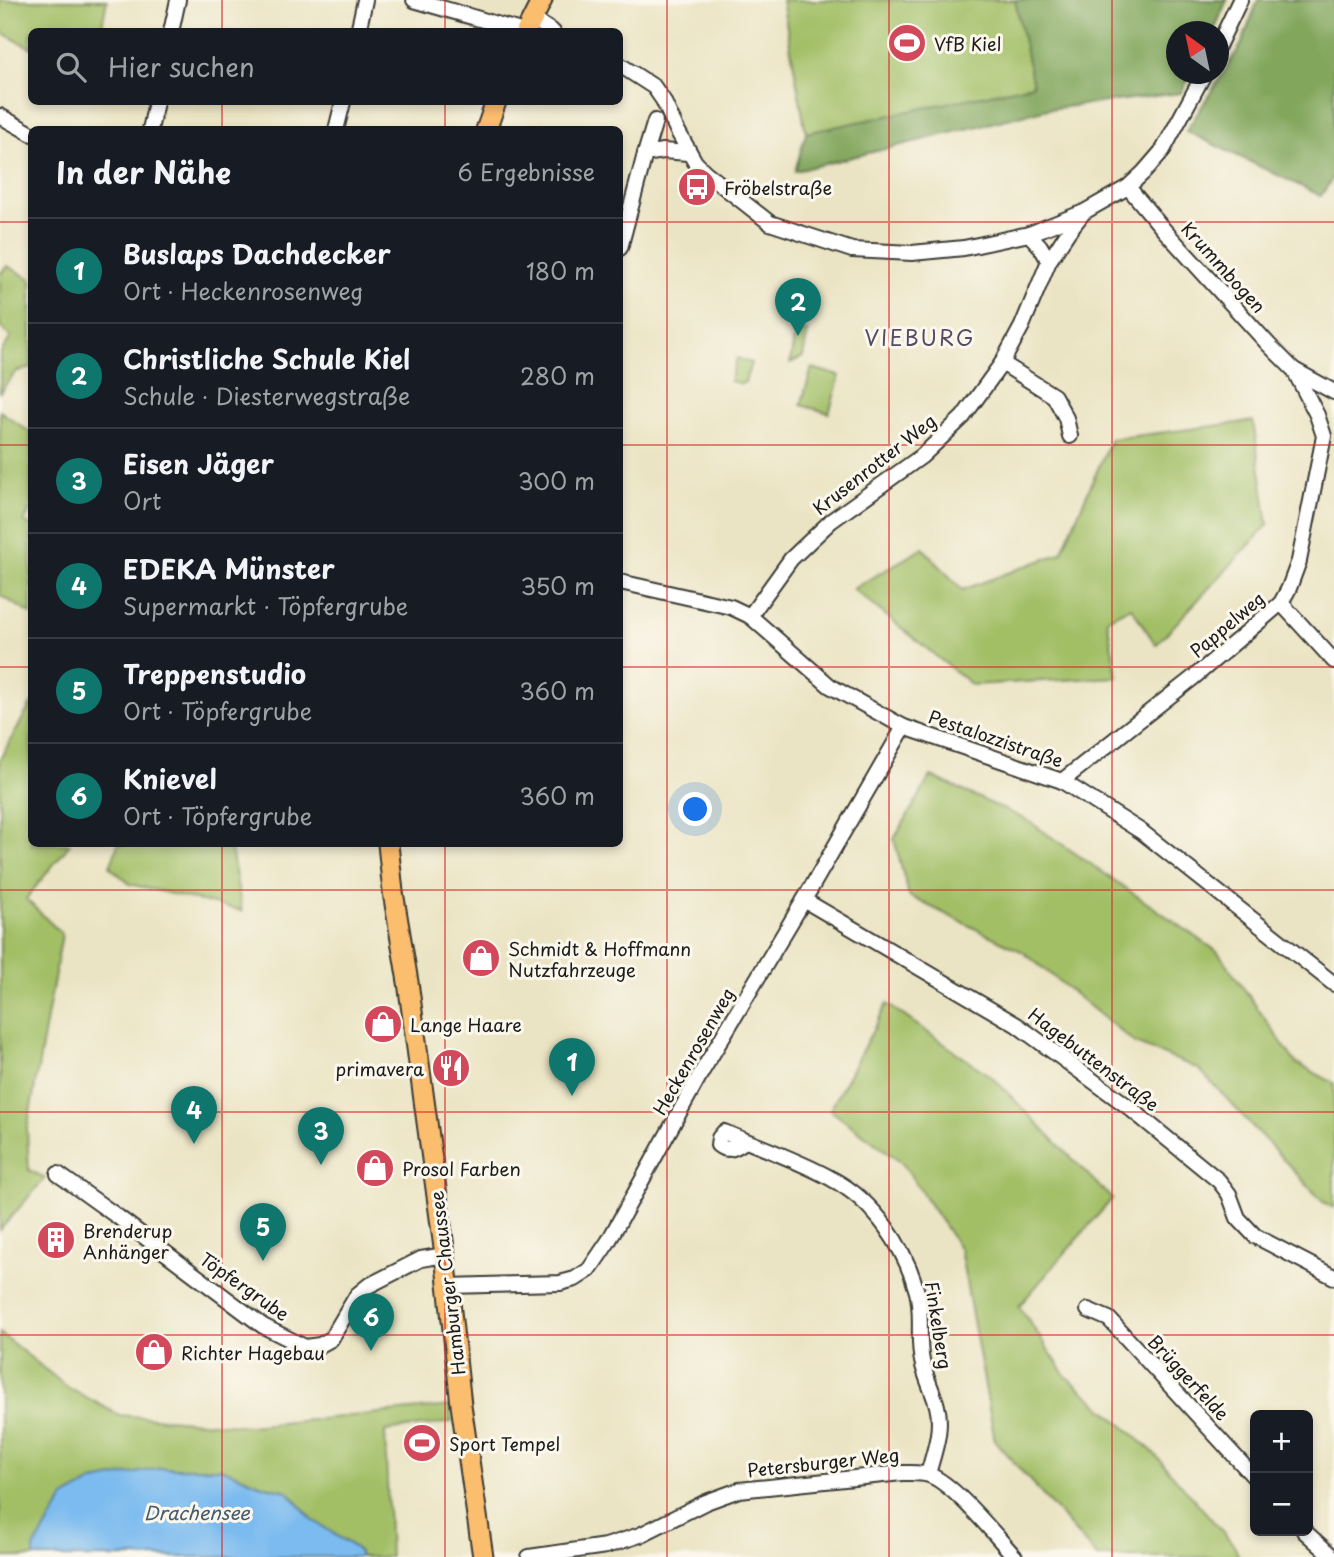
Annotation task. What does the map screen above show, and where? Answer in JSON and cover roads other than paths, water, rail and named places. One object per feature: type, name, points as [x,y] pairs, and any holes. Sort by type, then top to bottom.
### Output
[{"type":"main road","points":[[528,27],[542,0]]},
{"type":"main road","points":[[487,126],[495,105]]},
{"type":"main road","name":"Hamburger Chaussee","points":[[388,847],[483,1557]]},
{"type":"street","points":[[172,28],[178,0]]},
{"type":"street","points":[[359,28],[365,0]]},
{"type":"street","points":[[414,0],[528,27]]},
{"type":"street","points":[[1229,24],[1240,0]]},
{"type":"street","name":"Krusenrotter Weg","points":[[623,67],[654,88],[663,100],[688,153],[705,172],[770,223],[852,250],[912,253],[964,248],[1029,234],[1084,212],[1128,187],[1163,150],[1199,84]]},
{"type":"street","points":[[151,126],[155,105]]},
{"type":"street","points":[[337,126],[341,105]]},
{"type":"street","points":[[0,116],[28,132]]},
{"type":"street","points":[[623,237],[655,121]]},
{"type":"street","points":[[645,154],[663,151],[688,153]]},
{"type":"street","name":"Krummbogen","points":[[1128,187],[1164,230],[1294,370],[1334,392]]},
{"type":"street","name":"Krusenrotter Weg","points":[[750,616],[791,559],[831,521],[922,456],[963,417],[1002,363],[1049,261],[1084,212]]},
{"type":"street","points":[[1029,234],[1049,261]]},
{"type":"street","points":[[1002,363],[1054,396],[1066,418],[1070,436]]},
{"type":"street","name":"Krummbogen","points":[[1294,370],[1329,432]]},
{"type":"street","name":"Pappelweg","points":[[1062,781],[1194,677],[1281,603],[1299,561],[1329,432]]},
{"type":"street","name":"Pestalozzistraße","points":[[623,583],[731,607],[750,616],[830,686],[904,727],[1062,781],[1142,832],[1334,985]]},
{"type":"street","points":[[1281,603],[1334,661]]},
{"type":"street","name":"Heckenrosenweg","points":[[448,1286],[560,1283],[575,1279],[589,1270],[608,1242],[701,1073],[904,727]]},
{"type":"street","name":"Hagebuttenstraße","points":[[804,900],[1017,1025],[1126,1105],[1219,1181],[1229,1194],[1238,1218],[1255,1236],[1334,1277]]},
{"type":"street","name":"Finkelberg","points":[[745,1141],[833,1179],[845,1187],[882,1222],[902,1254],[918,1294],[921,1358],[940,1422],[938,1441],[928,1474]]},
{"type":"street","name":"Töpfergrube","points":[[58,1174],[263,1326],[305,1347],[320,1345],[331,1339],[357,1296],[368,1286],[421,1259],[444,1255]]},
{"type":"street","name":"Brüggerfelde","points":[[1088,1310],[1109,1319],[1250,1473]]},
{"type":"street","name":"Petersburger Weg","points":[[529,1557],[606,1546],[640,1535],[706,1502],[740,1490],[902,1473],[928,1474]]},
{"type":"street","points":[[928,1474],[963,1501],[1015,1557]]},
{"type":"street","points":[[1310,1536],[1333,1557]]},
{"type":"water","name":"Drachensee","points":[[161,1468],[221,1468],[262,1485],[287,1491],[313,1520],[358,1550],[360,1557],[34,1557],[34,1548],[64,1498],[94,1481]]},
{"type":"place","name":"VfB Kiel","points":[[907,43]]},
{"type":"place","name":"Fröbelstraße","points":[[697,187]]},
{"type":"place","name":"Christliche Schule Kiel","points":[[798,336]]},
{"type":"place","name":"Schmidt & Hoffmann Nutzfahrzeuge","points":[[481,958]]},
{"type":"place","name":"Lange Haare","points":[[383,1024]]},
{"type":"place","name":"primavera","points":[[451,1068]]},
{"type":"place","name":"Buslaps Dachdecker","points":[[572,1096]]},
{"type":"place","name":"EDEKA Münster","points":[[194,1144]]},
{"type":"place","name":"Eisen Jäger","points":[[321,1165]]},
{"type":"place","name":"Prosol Farben","points":[[375,1168]]},
{"type":"place","name":"Brenderup Anhänger","points":[[56,1240]]},
{"type":"place","name":"Treppenstudio","points":[[263,1261]]},
{"type":"place","name":"Knievel","points":[[371,1351]]},
{"type":"place","name":"Richter Hagebau","points":[[154,1352]]},
{"type":"place","name":"Sport Tempel","points":[[422,1443]]},
{"type":"district","name":"VIEBURG","points":[[920,337]]}]
